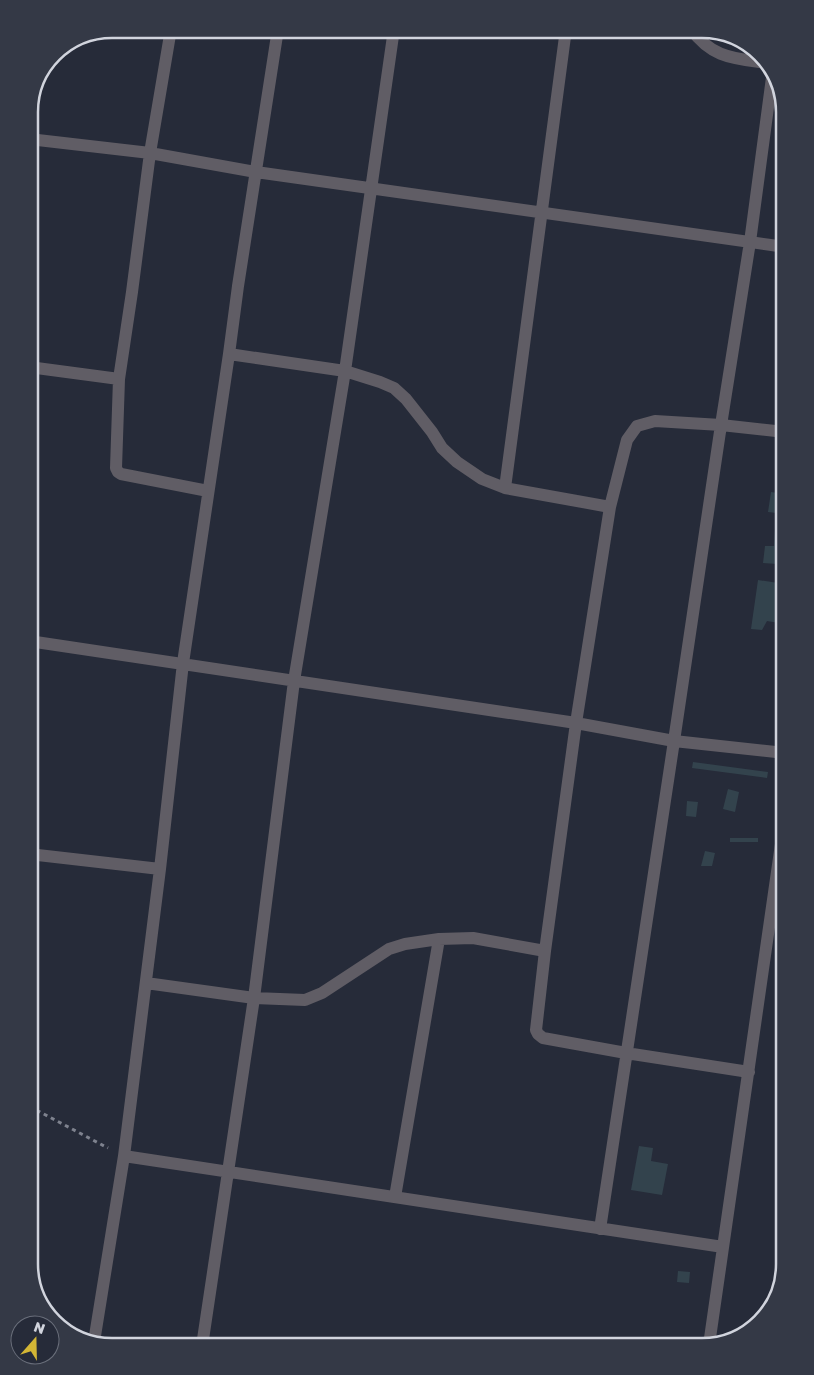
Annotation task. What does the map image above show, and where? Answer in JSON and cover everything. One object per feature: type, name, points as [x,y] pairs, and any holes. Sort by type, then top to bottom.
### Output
[{"type":"street","points":[[169,38],[150,153],[119,379],[116,468],[118,472],[208,491]]},
{"type":"street","points":[[95,1336],[124,1156],[160,869],[183,664],[238,286],[277,38]]},
{"type":"street","points":[[203,1337],[254,998],[294,681],[345,371],[393,38]]},
{"type":"street","points":[[505,488],[565,38]]},
{"type":"street","points":[[698,38],[715,52],[736,58],[756,61]]},
{"type":"street","points":[[600,1229],[750,242],[771,84]]},
{"type":"street","points":[[38,140],[150,153],[256,172],[776,246]]},
{"type":"street","points":[[229,354],[345,371],[380,382],[394,388],[406,399],[442,448],[457,462],[482,479],[505,488],[610,507]]},
{"type":"street","points":[[38,368],[119,379]]},
{"type":"street","points":[[749,1072],[626,1054],[543,1038],[536,1030],[576,723],[610,507],[627,440],[637,426],[655,421],[721,424],[776,431]]},
{"type":"street","points":[[38,642],[576,723],[674,742],[776,753]]},
{"type":"street","points":[[38,855],[160,869]]},
{"type":"street","points":[[710,1337],[776,880]]},
{"type":"street","points":[[146,983],[254,998],[305,1000],[322,993],[389,949],[405,944],[438,939],[472,938],[546,951]]},
{"type":"street","points":[[395,1198],[438,939]]},
{"type":"street","points":[[124,1156],[723,1247]]},
{"type":"path","points":[[38,1111],[124,1156]]},
{"type":"building","points":[[771,492],[776,493],[776,513],[768,512]]},
{"type":"building","points":[[775,529],[776,564],[763,563],[765,546],[774,546]]},
{"type":"building","points":[[758,580],[776,583],[776,622],[767,621],[762,630],[751,629]]},
{"type":"building","points":[[693,762],[768,772],[767,778],[692,768]]},
{"type":"building","points":[[728,789],[739,792],[735,812],[723,809]]},
{"type":"building","points":[[687,801],[698,802],[696,817],[686,816]]},
{"type":"building","points":[[730,838],[758,838],[758,842],[730,842]]},
{"type":"building","points":[[705,851],[715,853],[712,866],[701,866]]},
{"type":"building","points":[[639,1146],[653,1148],[651,1161],[668,1164],[662,1195],[631,1190]]},
{"type":"building","points":[[678,1271],[690,1272],[689,1283],[677,1282]]}]
